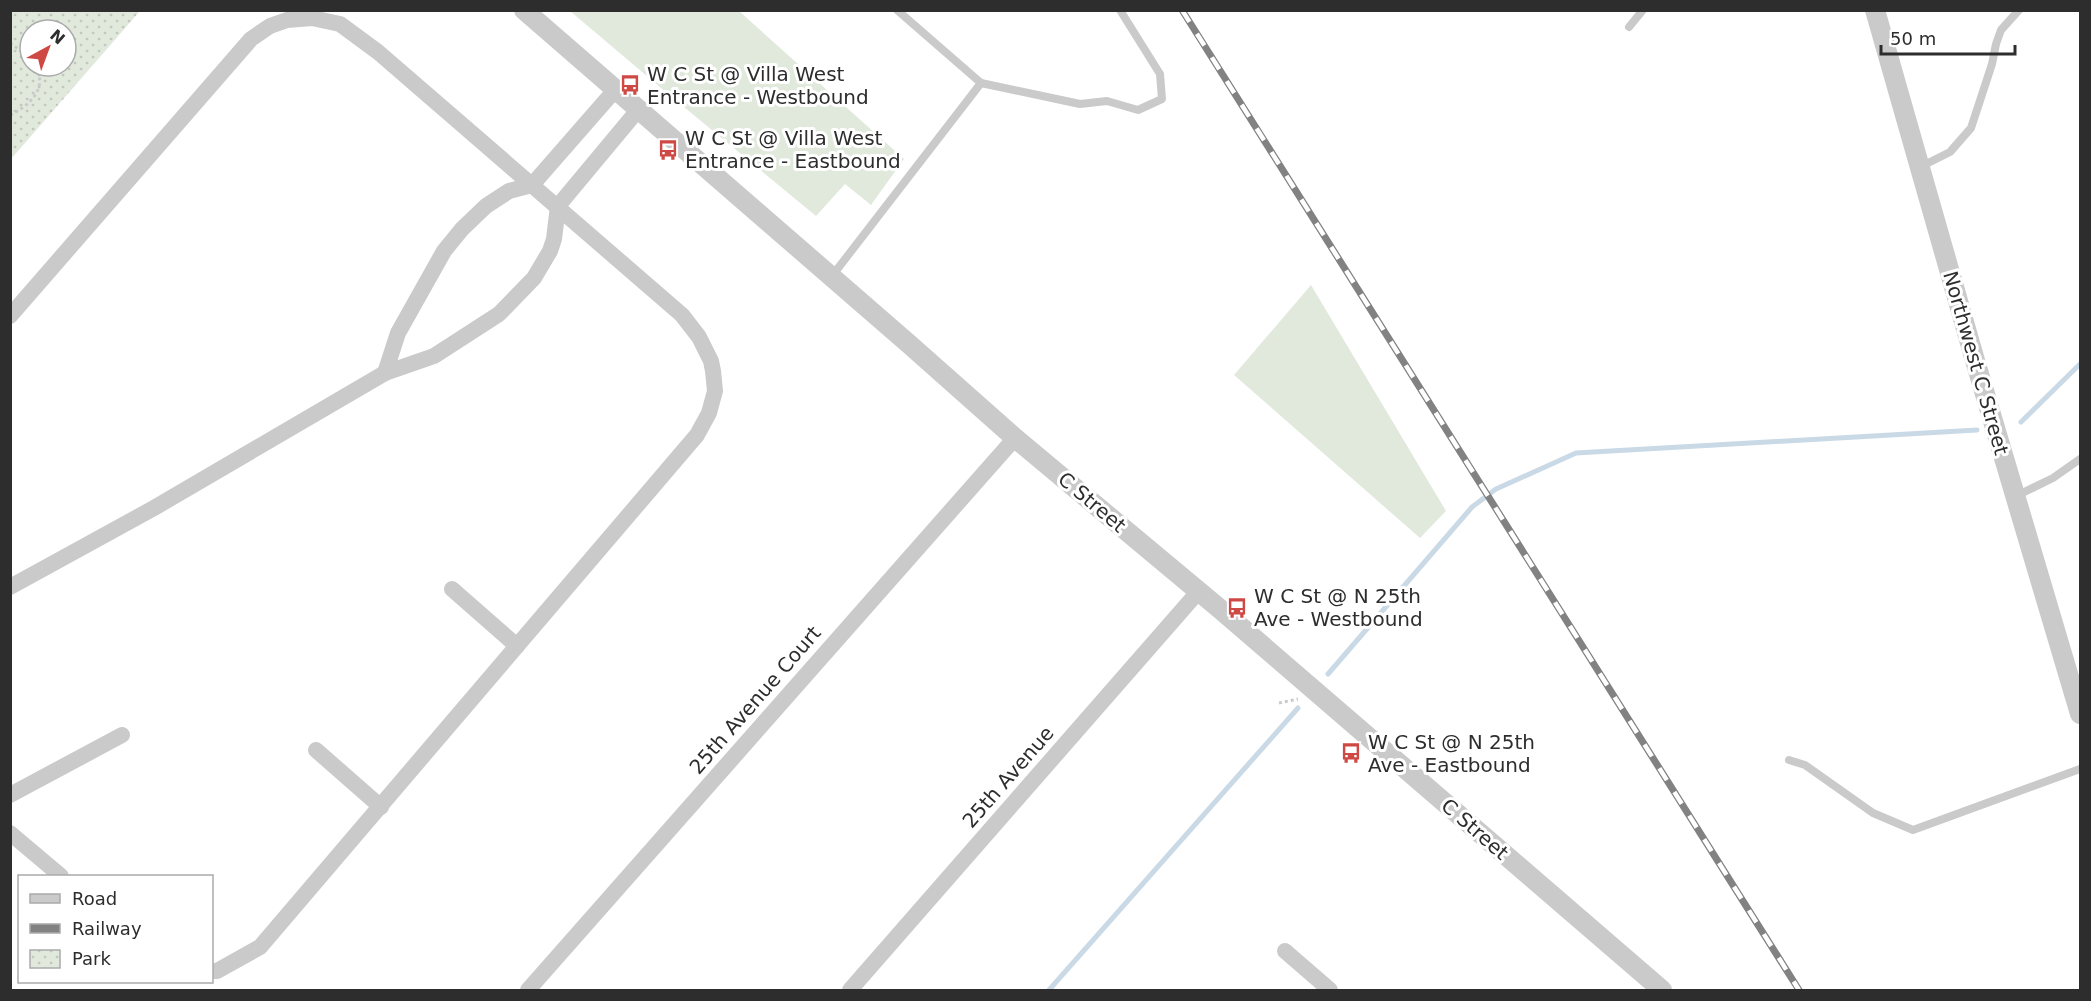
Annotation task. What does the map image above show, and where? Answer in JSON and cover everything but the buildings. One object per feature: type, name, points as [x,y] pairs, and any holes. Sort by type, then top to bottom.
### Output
[{"type":"street","name":"C Street","points":[[524,10],[1015,438],[1662,990]]},
{"type":"street","name":"Northwest C Street","points":[[1875,10],[2080,714]]},
{"type":"street","points":[[10,316],[251,39],[270,26],[287,20],[312,18],[340,24],[378,52],[558,206],[682,315],[699,337],[711,361],[715,391],[709,413],[697,435],[260,947],[217,971],[213,970]]},
{"type":"street","points":[[385,373],[398,333],[444,251],[462,229],[486,206],[509,191],[532,185],[615,90]]},
{"type":"street","points":[[10,586],[154,507],[385,373],[434,356],[499,314],[534,278],[550,251],[554,239],[558,206],[638,110]]},
{"type":"street","name":"25th Avenue Court","points":[[528,990],[1015,438]]},
{"type":"street","points":[[452,589],[517,646]]},
{"type":"street","name":"25th Avenue","points":[[850,990],[1198,592]]},
{"type":"street","points":[[10,795],[122,735]]},
{"type":"street","points":[[316,750],[381,807]]},
{"type":"street","points":[[10,833],[60,875]]},
{"type":"street","points":[[1285,951],[1330,990]]},
{"type":"lane","points":[[897,10],[981,82],[1080,104],[1107,101],[1138,110],[1161,99],[1160,74],[1120,10]]},
{"type":"lane","points":[[1629,27],[1643,10]]},
{"type":"lane","points":[[1920,168],[1950,152],[1971,128],[2001,30],[2019,10]]},
{"type":"lane","points":[[831,277],[981,82]]},
{"type":"lane","points":[[2015,496],[2053,478],[2080,459]]},
{"type":"lane","points":[[1789,760],[1805,765],[1873,813],[1913,830],[2080,769]]},
{"type":"path","points":[[10,115],[22,109],[34,98],[40,86],[39,78]]},
{"type":"path","points":[[1279,703],[1298,699]]},
{"type":"green space","points":[[10,11],[140,11],[11,159]]},
{"type":"green space","points":[[570,11],[739,11],[904,159],[871,205],[845,184],[816,216]]},
{"type":"green space","points":[[1311,285],[1446,511],[1420,538],[1234,375]]},
{"type":"waterway","points":[[2021,422],[2080,364]]},
{"type":"waterway","points":[[1328,674],[1472,507],[1496,489],[1576,453],[1977,430]]},
{"type":"waterway","points":[[1049,990],[1298,708]]},
{"type":"railway","points":[[1182,10],[1799,990]]},
{"type":"place","name":"W C St @ Villa West Entrance - Westbound","points":[[630,85]]},
{"type":"place","name":"W C St @ Villa West Entrance - Eastbound","points":[[668,150]]},
{"type":"place","name":"W C St @ N 25th Ave - Westbound","points":[[1237,608]]},
{"type":"place","name":"W C St @ N 25th Ave - Eastbound","points":[[1351,753]]}]
